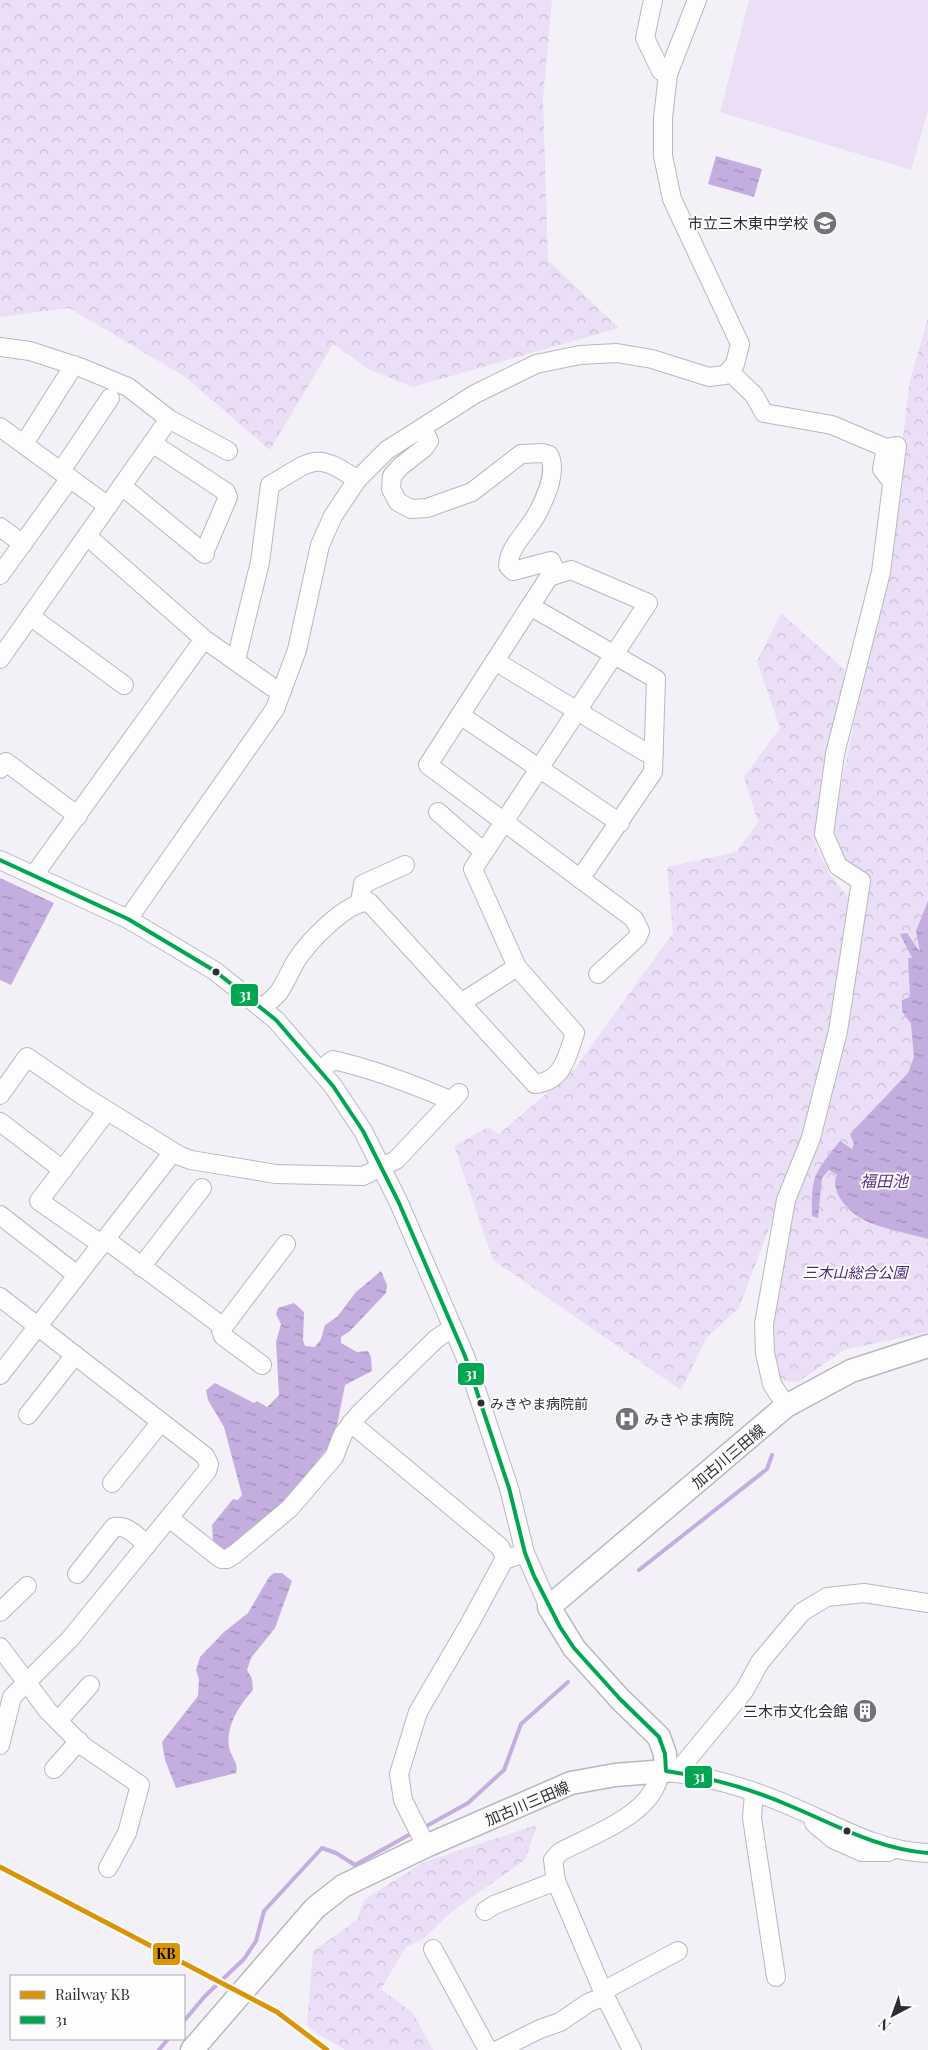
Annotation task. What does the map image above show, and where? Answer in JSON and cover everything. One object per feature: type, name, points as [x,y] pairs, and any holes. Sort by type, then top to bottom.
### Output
[{"type":"main road","name":"加古川三田線","points":[[549,1607],[786,1406],[851,1371],[928,1346]]},
{"type":"main road","points":[[549,1607],[574,1648],[620,1699],[659,1737],[665,1754],[668,1772]]},
{"type":"main road","name":"加古川三田線","points":[[192,2050],[315,1908],[343,1886],[426,1846],[571,1783],[616,1775],[668,1772]]},
{"type":"street","points":[[653,0],[645,38],[661,70],[668,74]]},
{"type":"street","points":[[128,919],[275,709],[297,650],[320,545],[333,516],[357,480],[388,450],[475,394],[536,364],[580,355],[617,353],[643,358],[709,377],[725,376],[735,364],[740,344],[672,199],[663,156],[663,118],[668,74],[698,0]]},
{"type":"street","points":[[0,347],[30,351],[74,365],[128,387],[170,419],[228,452]]},
{"type":"street","points":[[24,444],[74,365]]},
{"type":"street","points":[[729,371],[754,395],[764,412],[832,425],[886,448],[897,446],[881,572],[835,754],[824,834],[838,866],[861,881],[838,1031],[811,1138],[786,1200],[764,1324],[765,1353],[772,1384],[786,1406]]},
{"type":"street","points":[[0,575],[22,544],[110,398]]},
{"type":"street","points":[[0,659],[170,419]]},
{"type":"street","points":[[0,428],[108,506]]},
{"type":"street","points":[[423,428],[429,441],[424,448],[400,466],[392,476],[391,489],[398,502],[411,509],[427,508],[472,492],[484,485],[498,471],[521,454],[532,452],[549,455],[553,470],[537,514],[508,557],[508,566],[513,571],[551,561],[556,574]]},
{"type":"street","points":[[122,486],[203,553],[228,497],[226,492],[152,443]]},
{"type":"street","points":[[236,660],[260,562],[270,485],[314,460],[330,462],[357,480]]},
{"type":"street","points":[[0,527],[22,544]]},
{"type":"street","points":[[87,536],[204,639],[272,687],[282,691]]},
{"type":"street","points":[[262,1008],[278,992],[297,960],[320,934],[348,908],[360,902],[369,902],[535,1084],[548,1082],[561,1070],[575,1033],[517,967],[473,869],[484,852],[504,822],[578,711],[648,603],[571,570],[549,577],[428,765],[504,822],[580,879],[634,919],[640,931],[637,938],[598,974]]},
{"type":"street","points":[[530,606],[656,679],[653,772],[580,879]]},
{"type":"street","points":[[30,616],[124,685]]},
{"type":"street","points":[[34,875],[204,639]]},
{"type":"street","points":[[495,661],[645,752],[654,752]]},
{"type":"street","points":[[460,714],[620,823]]},
{"type":"street","points":[[0,769],[6,762],[78,816]]},
{"type":"street","points":[[438,812],[484,852]]},
{"type":"street","points":[[0,860],[128,919],[215,971],[262,1008],[296,1040],[320,1070],[363,1131],[382,1167],[465,1356],[509,1488],[525,1553],[549,1607]]},
{"type":"street","points":[[360,902],[363,884],[405,865]]},
{"type":"street","points":[[461,1003],[517,967]]},
{"type":"street","points":[[0,1095],[27,1057],[172,1152],[191,1160],[276,1174],[363,1176],[396,1160],[456,1097],[393,1080],[352,1064],[333,1060],[320,1070]]},
{"type":"street","points":[[107,1111],[40,1201],[141,1266],[222,1326]]},
{"type":"street","points":[[0,1122],[62,1170]]},
{"type":"street","points":[[0,1375],[172,1152]]},
{"type":"street","points":[[141,1266],[202,1188]]},
{"type":"street","points":[[0,1215],[77,1275]]},
{"type":"street","points":[[262,1365],[223,1336],[221,1330],[222,1326],[286,1244]]},
{"type":"street","points":[[0,1297],[205,1456],[209,1464],[207,1471],[70,1639],[12,1697],[0,1744]]},
{"type":"street","points":[[169,1518],[221,1559],[227,1559],[289,1509],[334,1457],[343,1434],[351,1423],[436,1339],[452,1328]]},
{"type":"street","points":[[28,1416],[75,1355]]},
{"type":"street","points":[[112,1483],[161,1422]]},
{"type":"street","points":[[351,1423],[500,1547],[506,1559]]},
{"type":"street","points":[[77,1574],[114,1527],[121,1526],[129,1529],[147,1545]]},
{"type":"street","points":[[426,1846],[403,1800],[399,1774],[418,1712],[506,1559],[525,1553]]},
{"type":"street","points":[[0,1612],[27,1586]]},
{"type":"street","points":[[632,2050],[604,1993],[556,1881],[553,1860],[556,1856],[637,1811],[656,1790],[668,1772],[744,1692],[760,1662],[802,1612],[827,1597],[864,1593],[928,1603]]},
{"type":"street","points":[[0,1647],[25,1682],[58,1721],[79,1742],[140,1785],[127,1833],[108,1868]]},
{"type":"street","points":[[58,1721],[90,1684]]},
{"type":"street","points":[[54,1769],[79,1742]]},
{"type":"street","points":[[668,1772],[754,1792],[876,1844],[920,1853]]},
{"type":"street","points":[[754,1792],[752,1818],[776,1977]]},
{"type":"street","points":[[485,1911],[494,1905],[556,1881]]},
{"type":"street","points":[[433,1948],[488,2050]]},
{"type":"street","points":[[498,2050],[540,2029],[560,2022],[604,1993],[678,1951]]},
{"type":"green space","points":[[0,0],[552,0],[543,98],[548,260],[619,328],[413,387],[370,370],[333,344],[270,450],[184,376],[69,308],[0,317]]},
{"type":"green space","points":[[749,0],[928,0],[928,111],[911,170],[720,112]]},
{"type":"green space","name":"三木山総合公園","points":[[928,318],[928,1332],[844,1350],[798,1382],[779,1380],[774,1358],[770,1321],[798,1185],[867,880],[841,860],[833,824],[887,566],[910,380]]},
{"type":"green space","points":[[781,613],[845,670],[815,844],[830,874],[849,899],[831,1029],[796,1157],[739,1308],[707,1337],[681,1390],[493,1260],[454,1146],[488,1127],[499,1134],[574,1070],[673,933],[667,867],[736,852],[758,822],[744,777],[780,728],[757,661]]},
{"type":"green space","points":[[537,1825],[525,1860],[454,1910],[423,1939],[406,1947],[381,1989],[413,2013],[433,2050],[345,2050],[312,2030],[307,2024],[313,1951],[357,1920],[365,1899],[424,1862]]},
{"type":"water","points":[[716,156],[762,169],[754,197],[708,184]]},
{"type":"water","points":[[0,878],[54,903],[11,985],[0,980]]},
{"type":"water","name":"福田池","points":[[928,901],[928,1239],[878,1226],[852,1212],[838,1195],[835,1181],[837,1175],[829,1170],[822,1178],[818,1218],[812,1216],[812,1191],[816,1175],[840,1141],[852,1149],[854,1144],[850,1134],[908,1073],[914,1057],[911,1024],[902,1011],[902,1000],[910,997],[908,958],[912,958],[900,934],[907,933],[920,952],[916,931]]},
{"type":"water","points":[[381,1271],[387,1285],[386,1293],[350,1331],[341,1337],[341,1343],[357,1352],[368,1351],[371,1357],[372,1371],[345,1385],[336,1430],[327,1449],[282,1504],[223,1551],[213,1542],[212,1525],[233,1499],[238,1500],[242,1495],[224,1427],[208,1400],[206,1390],[215,1383],[254,1403],[257,1401],[267,1407],[279,1395],[276,1342],[281,1324],[276,1314],[278,1308],[294,1303],[304,1312],[303,1340],[305,1346],[315,1347],[321,1339],[325,1325],[337,1317],[356,1292]]},
{"type":"water","points":[[274,1573],[282,1573],[292,1581],[275,1628],[251,1658],[247,1670],[252,1679],[253,1690],[235,1716],[229,1739],[230,1751],[236,1763],[236,1773],[176,1788],[165,1760],[162,1742],[198,1696],[199,1679],[196,1670],[200,1657],[224,1632],[248,1613],[269,1577]]},
{"type":"waterway","points":[[639,1570],[767,1469],[772,1455]]},
{"type":"waterway","points":[[423,1828],[468,1803],[504,1770],[521,1724],[568,1682]]},
{"type":"waterway","points":[[185,2020],[205,1996],[244,1959],[256,1941],[264,1911],[322,1848],[336,1853],[355,1865],[414,1832]]},
{"type":"waterway","points":[[159,2050],[167,2040]]},
{"type":"rail line","name":"KB","points":[[0,1867],[277,2012],[327,2050]]},
{"type":"transit line","name":"31","points":[[0,860],[128,919],[215,971],[276,1020],[333,1086],[363,1131],[399,1203],[465,1356],[509,1488],[525,1553],[534,1576],[560,1627],[574,1648],[620,1699],[659,1737],[665,1754],[666,1771],[697,1776],[743,1788],[873,1841],[909,1851],[928,1853]]},
{"type":"place","name":"市立三木東中学校","points":[[825,223]]},
{"type":"place","name":"みきやま病院前","points":[[481,1403]]},
{"type":"place","name":"みきやま病院","points":[[627,1419]]},
{"type":"place","name":"三木市文化会館","points":[[865,1711]]}]
